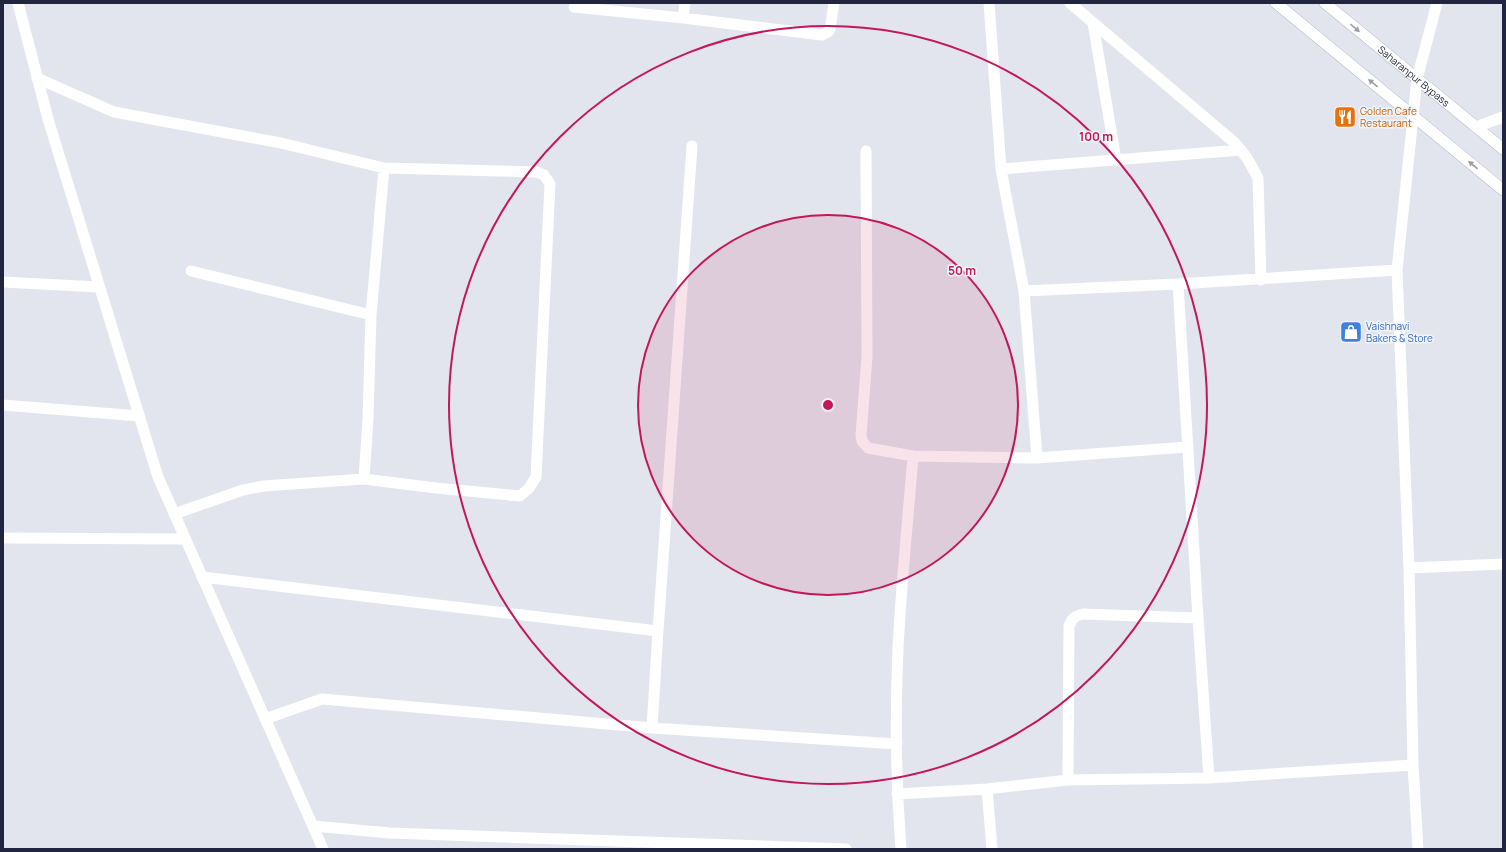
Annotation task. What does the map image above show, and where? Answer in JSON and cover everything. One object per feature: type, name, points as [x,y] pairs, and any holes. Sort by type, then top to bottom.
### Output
[{"type":"street","points":[[18,3],[48,118],[158,477],[323,849]]},
{"type":"street","points":[[683,18],[685,3]]},
{"type":"street","points":[[574,8],[683,18],[822,35],[830,29],[834,3]]},
{"type":"street","points":[[989,3],[1001,168],[1024,291],[1037,458]]},
{"type":"street","points":[[1070,3],[1235,143],[1247,158],[1258,178],[1261,280]]},
{"type":"street","points":[[1276,3],[1503,190]]},
{"type":"street","name":"Saharanpur Bypass","points":[[1326,3],[1503,149]]},
{"type":"street","points":[[1418,849],[1413,765],[1409,568],[1397,270],[1417,79],[1437,3]]},
{"type":"street","points":[[1093,23],[1116,160]]},
{"type":"street","points":[[37,78],[114,112],[281,143],[384,168],[536,172],[544,175],[550,184],[536,477],[529,488],[520,496],[364,479],[264,486],[243,490],[174,514]]},
{"type":"street","points":[[1476,127],[1503,117]]},
{"type":"street","points":[[652,728],[692,146]]},
{"type":"street","points":[[1001,168],[1241,150]]},
{"type":"street","points":[[866,151],[867,356],[861,435],[862,441],[868,448],[913,456],[1037,458],[1188,447]]},
{"type":"street","points":[[364,479],[368,419],[371,314],[384,168]]},
{"type":"street","points":[[1024,291],[1261,280],[1397,270]]},
{"type":"street","points":[[191,271],[371,314]]},
{"type":"street","points":[[3,282],[99,287]]},
{"type":"street","points":[[1178,284],[1209,778]]},
{"type":"street","points":[[3,405],[139,416]]},
{"type":"street","points":[[901,849],[897,794],[898,649],[913,456]]},
{"type":"street","points":[[3,538],[185,539]]},
{"type":"street","points":[[1409,568],[1503,564]]},
{"type":"street","points":[[202,577],[658,631]]},
{"type":"street","points":[[1068,780],[1068,626],[1071,620],[1076,616],[1083,614],[1198,618]]},
{"type":"street","points":[[265,719],[322,699],[652,728],[897,744]]},
{"type":"street","points":[[897,794],[987,789],[1068,780],[1209,778],[1413,765]]},
{"type":"street","points":[[987,789],[992,849]]},
{"type":"street","points":[[313,826],[390,833],[846,849]]},
{"type":"place","name":"Golden Cafe Restaurant","points":[[1345,117]]},
{"type":"place","name":"Vaishnavi Bakers & Store","points":[[1351,332]]}]
